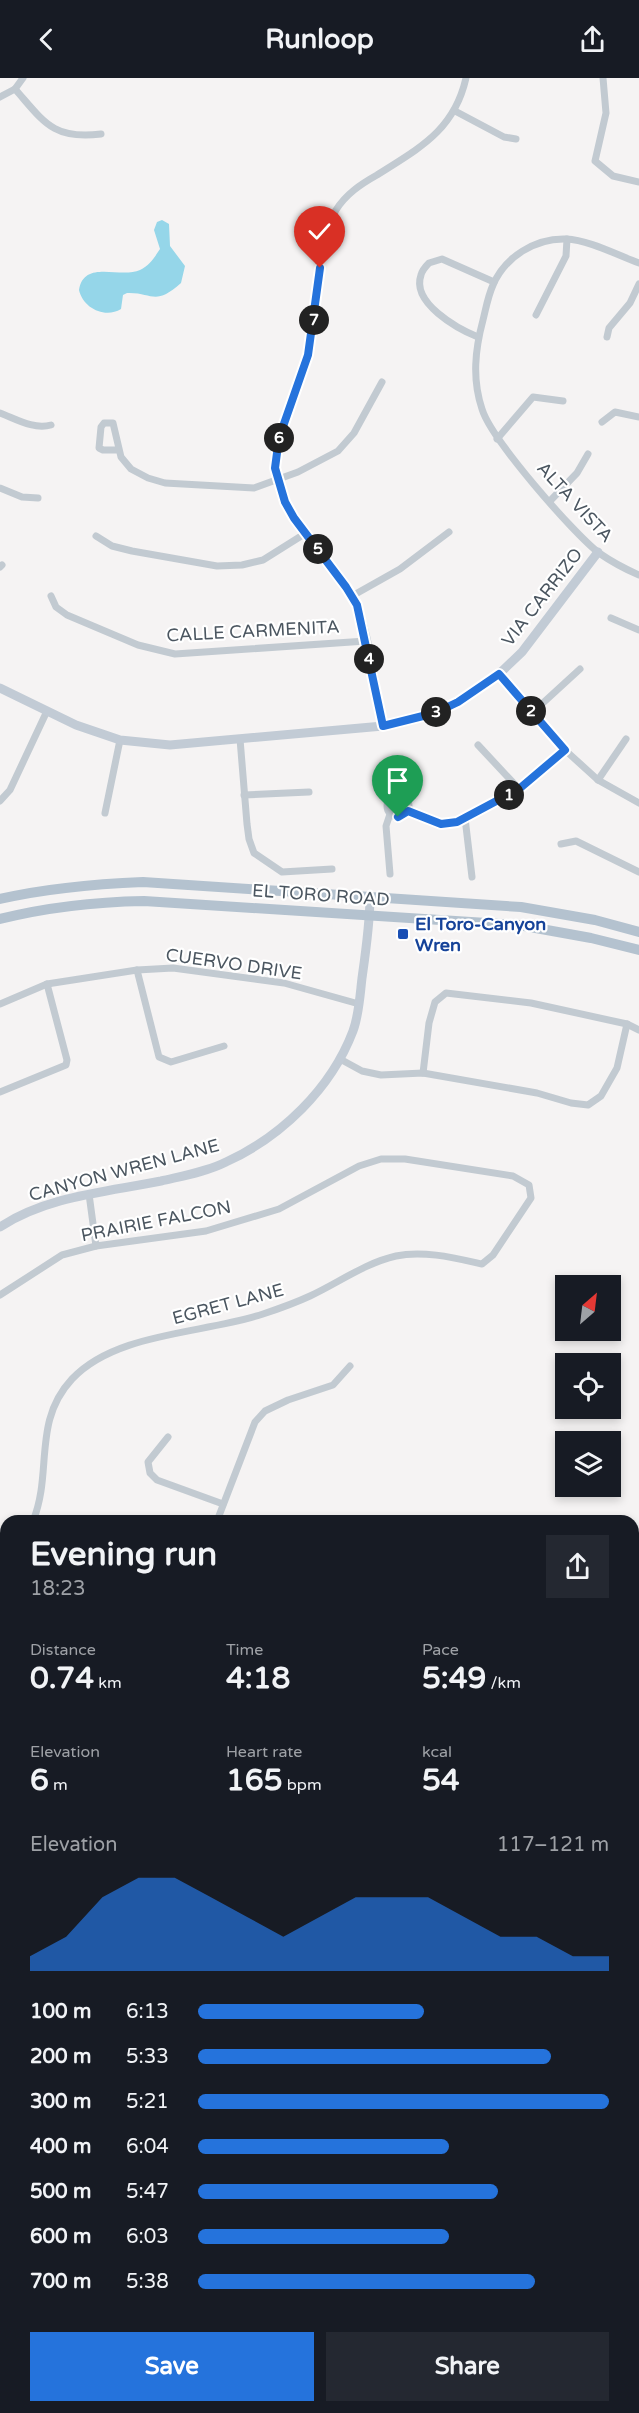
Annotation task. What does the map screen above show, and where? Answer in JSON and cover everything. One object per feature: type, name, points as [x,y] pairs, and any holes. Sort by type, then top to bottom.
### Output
[{"type":"main road","name":"EL TORO ROAD","points":[[0,899],[40,890],[88,884],[143,882],[521,907],[595,920],[639,932]]},
{"type":"main road","name":"EL TORO ROAD","points":[[0,919],[43,908],[144,901],[519,925],[591,938],[639,950]]},
{"type":"street","points":[[0,97],[15,89],[23,78]]},
{"type":"street","points":[[383,726],[357,605],[285,502],[275,468],[276,451],[313,334],[322,244],[329,220],[348,195],[425,144],[440,130],[455,111],[466,78]]},
{"type":"street","points":[[603,78],[606,113],[595,161],[613,176],[639,182]]},
{"type":"street","points":[[15,89],[45,123],[55,129],[67,135],[80,137],[101,134]]},
{"type":"street","points":[[455,111],[504,137],[516,139]]},
{"type":"street","points":[[536,315],[566,256],[567,239]]},
{"type":"street","name":"ALTA VISTA","points":[[639,263],[567,239],[542,242],[520,252],[504,266],[494,282],[478,337],[475,360],[477,392],[482,411],[498,439],[550,501],[598,552],[639,575]]},
{"type":"street","points":[[478,337],[446,320],[438,312],[422,292],[420,276],[429,263],[442,259],[494,282]]},
{"type":"street","points":[[607,337],[609,328],[630,303],[639,284]]},
{"type":"street","points":[[119,450],[121,457],[131,469],[148,478],[165,483],[245,489],[298,472],[338,451],[354,434],[382,382]]},
{"type":"street","points":[[498,439],[533,397],[563,401]]},
{"type":"street","points":[[602,423],[615,412],[639,417]]},
{"type":"street","points":[[0,413],[32,426],[42,428],[51,425]]},
{"type":"street","points":[[550,501],[577,472],[588,454]]},
{"type":"street","points":[[0,488],[22,497],[38,498]]},
{"type":"street","points":[[352,596],[400,569],[449,532]]},
{"type":"street","points":[[96,536],[112,546],[132,551],[217,566],[242,565],[263,560],[306,533]]},
{"type":"street","name":"VIA CARRIZO","points":[[0,688],[76,725],[120,740],[170,745],[383,726],[435,713],[458,702],[499,674],[522,652],[598,552]]},
{"type":"street","name":"CALLE CARMENITA","points":[[51,596],[56,607],[67,615],[138,645],[175,654],[366,640]]},
{"type":"street","points":[[612,618],[639,630]]},
{"type":"street","points":[[532,713],[580,669]]},
{"type":"street","points":[[499,674],[565,750],[598,780],[639,803]]},
{"type":"street","points":[[0,801],[10,790],[47,711]]},
{"type":"street","points":[[240,739],[249,839],[254,853],[282,872],[332,868]]},
{"type":"street","points":[[598,780],[626,739]]},
{"type":"street","points":[[105,813],[120,740]]},
{"type":"street","points":[[478,745],[519,789]]},
{"type":"street","points":[[408,811],[448,825],[519,789],[565,750]]},
{"type":"street","points":[[244,795],[309,792]]},
{"type":"street","points":[[390,874],[386,826],[390,814],[387,806],[393,796],[405,799],[408,811]]},
{"type":"street","points":[[390,814],[402,816],[408,811]]},
{"type":"street","points":[[465,818],[472,877]]},
{"type":"street","points":[[561,843],[576,841],[639,872]]},
{"type":"street","name":"CANYON WREN LANE","points":[[0,1227],[40,1207],[89,1194],[180,1177],[225,1163],[268,1139],[299,1112],[340,1059],[353,1031],[359,1004],[370,916],[370,896]]},
{"type":"street","name":"CUERVO DRIVE","points":[[0,1004],[47,984],[137,970],[173,968],[284,983],[359,1004]]},
{"type":"street","points":[[137,970],[159,1057],[171,1062],[224,1047]]},
{"type":"street","points":[[0,1092],[66,1065],[67,1060],[47,984]]},
{"type":"street","points":[[423,1073],[429,1023],[435,1002],[446,993],[531,1003],[627,1024],[639,1030]]},
{"type":"street","points":[[340,1059],[362,1071],[381,1075],[423,1073],[537,1093],[571,1103],[588,1105],[601,1096],[617,1068],[627,1024]]},
{"type":"street","name":"PRAIRIE FALCON","points":[[0,1295],[62,1255],[96,1246],[206,1231],[279,1209],[359,1166],[381,1159],[405,1158],[513,1176],[529,1185]]},
{"type":"street","name":"EGRET LANE","points":[[35,1515],[44,1482],[43,1449],[52,1408],[72,1380],[93,1361],[118,1347],[261,1314],[309,1296],[359,1270],[397,1256],[430,1255],[482,1264],[493,1255],[531,1198],[529,1185]]},
{"type":"street","points":[[89,1194],[96,1246]]},
{"type":"street","points":[[219,1515],[255,1422],[260,1416],[265,1411],[288,1400],[333,1385],[350,1366]]},
{"type":"street","points":[[168,1437],[148,1462],[150,1473],[157,1480],[223,1504]]},
{"type":"water","points":[[162,220],[169,224],[170,246],[185,266],[181,283],[165,295],[154,297],[127,293],[123,295],[121,309],[115,312],[102,312],[90,307],[79,290],[82,281],[95,272],[132,272],[146,266],[160,249],[154,230],[157,222]]},
{"type":"place","name":"El Toro-Canyon Wren","points":[[403,934]]},
{"type":"route","points":[[320,268],[313,334],[299,386],[279,438],[275,468],[285,502],[294,518],[357,605],[383,726],[435,713],[458,702],[499,674],[565,750],[519,789],[457,822],[448,825],[441,824],[408,811],[398,817]]}]
